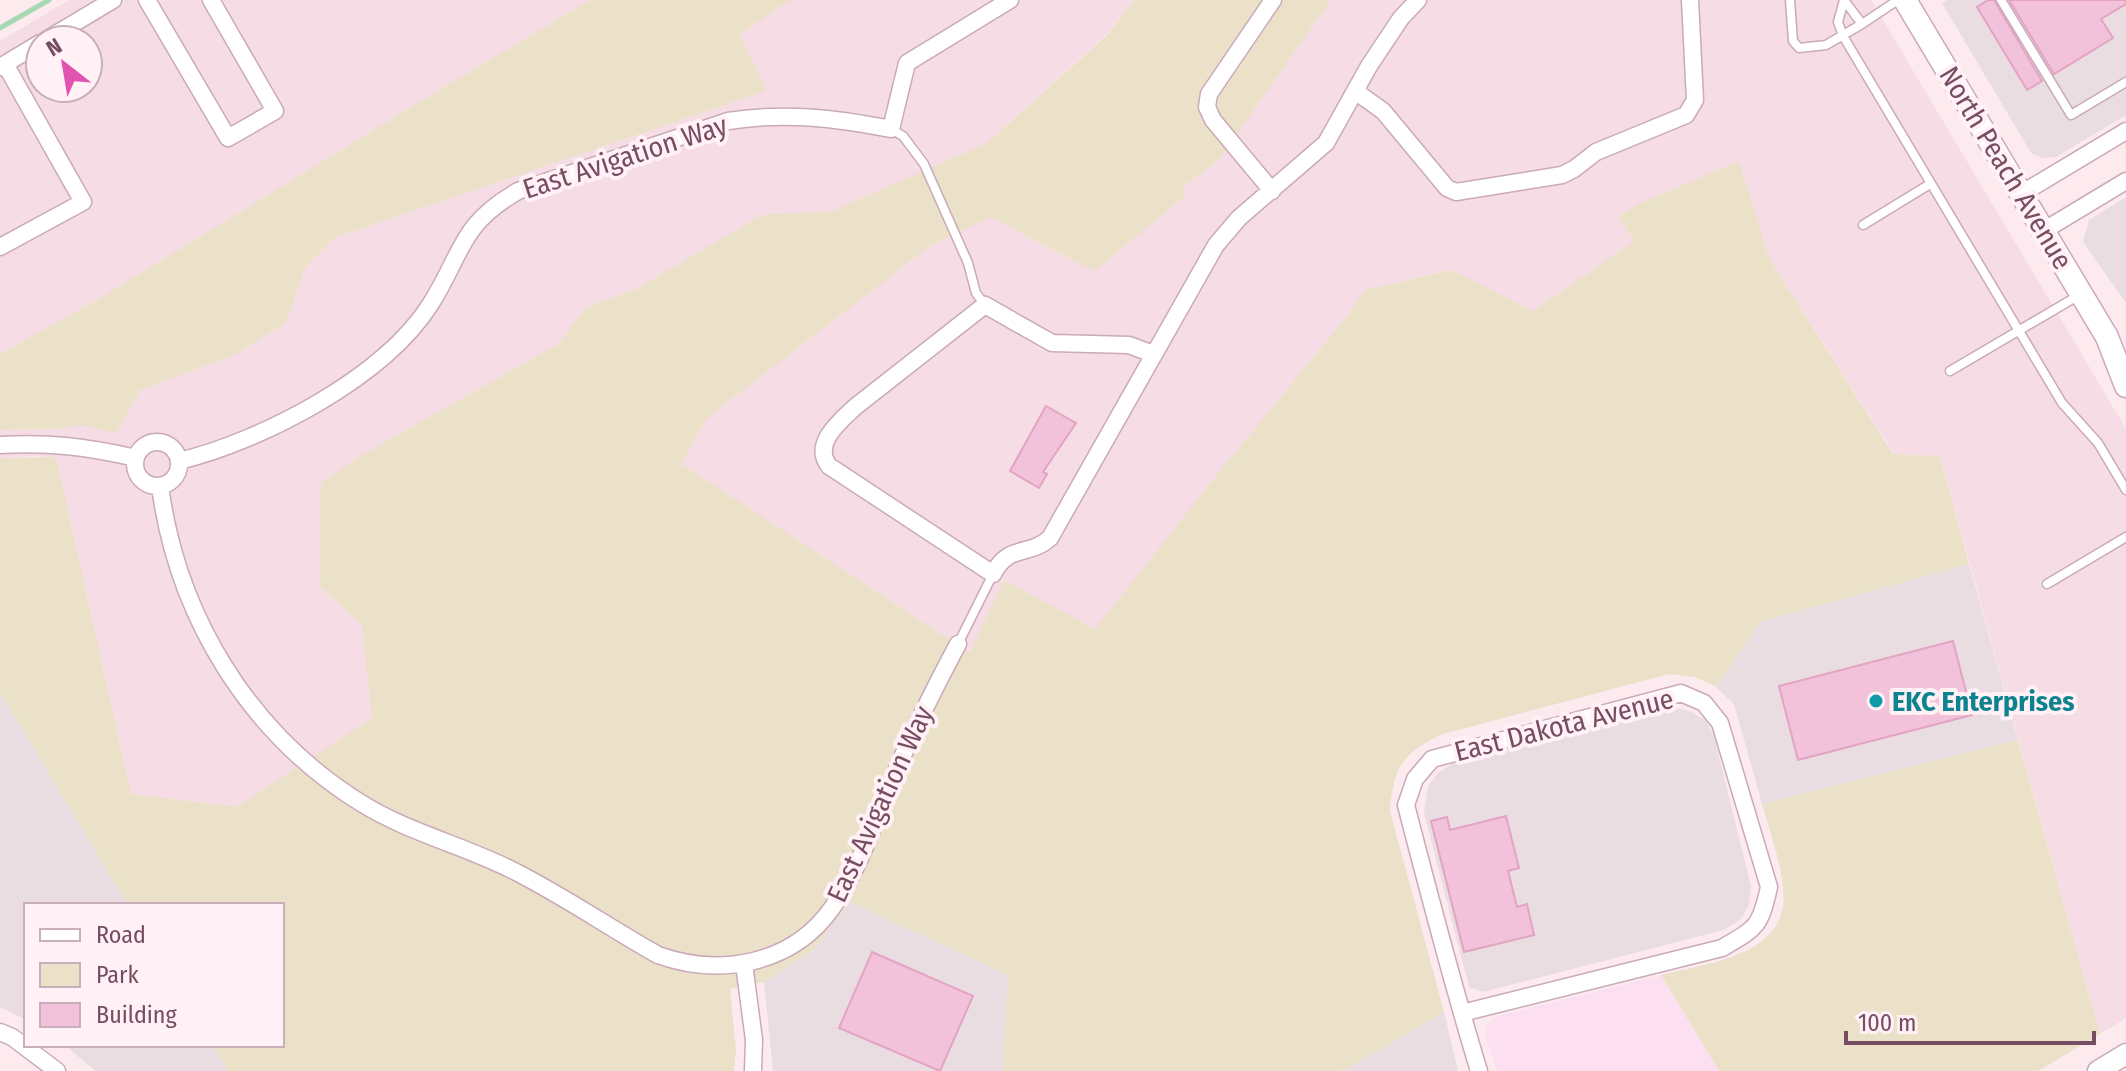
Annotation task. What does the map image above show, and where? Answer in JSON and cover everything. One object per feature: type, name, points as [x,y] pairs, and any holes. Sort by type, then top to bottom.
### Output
[{"type":"main road","name":"North Peach Avenue","points":[[1905,0],[2082,293],[2107,337],[2126,386]]},
{"type":"main road","name":"North Peach Avenue","points":[[2107,337],[2126,354]]},
{"type":"street","points":[[73,24],[113,0]]},
{"type":"street","points":[[147,0],[228,138],[275,111],[211,0]]},
{"type":"street","points":[[891,129],[907,63],[1010,0]]},
{"type":"street","points":[[1272,191],[1213,120],[1207,107],[1209,94],[1273,0]]},
{"type":"street","name":"East Avigation Way","points":[[993,574],[1000,562],[1015,552],[1042,546],[1050,538],[1226,230],[1326,143],[1401,18],[1418,0]]},
{"type":"street","points":[[1355,91],[1383,111],[1447,188],[1456,192],[1562,175],[1596,152],[1686,115],[1695,100],[1690,0]]},
{"type":"street","points":[[0,247],[83,202],[2,66],[24,53]]},
{"type":"street","name":"East Avigation Way","points":[[179,461],[245,441],[334,394],[386,355],[428,307],[452,265],[464,236],[488,210],[518,191],[728,121],[801,115],[891,129]]},
{"type":"street","points":[[2021,194],[2126,131]]},
{"type":"street","points":[[2043,231],[2126,181]]},
{"type":"street","points":[[993,574],[829,466],[822,457],[822,446],[840,421],[985,305],[1052,343],[1129,345],[1153,354]]},
{"type":"street","points":[[0,445],[39,442],[83,446],[136,458]]},
{"type":"street","points":[[159,442],[174,450],[179,461],[179,468],[172,480],[160,486],[146,483],[135,465],[142,448],[159,442]]},
{"type":"street","name":"East Avigation Way","points":[[160,486],[170,548],[192,610],[207,640],[253,706],[276,733],[319,773],[362,804],[515,871],[658,955],[701,966],[744,964],[793,944],[813,929],[831,909],[858,858],[913,730],[958,644]]},
{"type":"street","name":"East Dakota Avenue","points":[[1462,1013],[1722,948],[1756,929],[1769,887],[1720,723],[1704,703],[1681,693],[1650,701],[1432,759],[1415,779],[1406,805],[1462,1013],[1479,1071]]},
{"type":"street","points":[[744,964],[754,1040],[753,1071]]},
{"type":"street","points":[[0,1032],[24,1046]]},
{"type":"street","points":[[25,1047],[57,1071]]},
{"type":"street","points":[[2098,1071],[2126,1054]]},
{"type":"lane","points":[[1790,0],[1793,41],[1799,48],[1826,45],[1898,0]]},
{"type":"lane","points":[[1862,24],[1844,0],[1838,22],[1843,36],[2062,403],[2098,443],[2126,490]]},
{"type":"lane","points":[[2001,0],[2071,115],[2126,82]]},
{"type":"lane","points":[[891,129],[903,136],[924,164],[957,237],[976,293],[985,305]]},
{"type":"lane","points":[[1863,225],[1930,184]]},
{"type":"lane","points":[[1950,371],[2082,293]]},
{"type":"lane","points":[[2047,584],[2126,537]]},
{"type":"lane","name":"East Avigation Way","points":[[958,644],[993,574]]},
{"type":"shaded area","points":[[69,0],[590,0],[95,301],[0,354],[0,41],[24,27],[24,104],[104,104],[104,24],[29,24]]},
{"type":"shaded area","points":[[791,0],[1134,0],[1107,34],[987,143],[832,211],[762,216],[636,289],[585,308],[558,344],[362,455],[320,587],[362,624],[373,718],[237,807],[131,794],[56,458],[0,458],[0,430],[60,429],[80,425],[116,433],[141,390],[235,355],[286,323],[305,268],[334,238],[765,91],[740,34]]},
{"type":"shaded area","points":[[1331,0],[1871,0],[2126,429],[2126,1018],[2100,1034],[1940,456],[1894,454],[1769,258],[1738,161],[1619,216],[1634,241],[1533,311],[1452,270],[1364,290],[1345,319],[1095,630],[1004,580],[971,654],[682,464],[706,419],[930,246],[990,217],[1094,271],[1186,194],[1182,188],[1219,160]]},
{"type":"shaded area","points":[[1947,0],[2126,0],[2126,115],[2056,157],[2042,158],[2031,153],[1942,3]]},
{"type":"shaded area","points":[[2126,197],[2126,303],[2083,242],[2089,220]]},
{"type":"shaded area","points":[[1969,564],[2018,740],[1762,804],[1734,704],[1716,687],[1760,622]]},
{"type":"shaded area","points":[[0,692],[127,903],[24,903],[24,1019],[0,1007]]},
{"type":"shaded area","points":[[1675,708],[1690,711],[1706,721],[1714,736],[1751,886],[1749,905],[1741,919],[1724,930],[1483,992],[1469,987],[1424,813],[1428,786],[1438,773],[1453,763]]},
{"type":"shaded area","points":[[850,902],[1008,975],[1003,1071],[773,1071],[764,982],[814,949]]},
{"type":"shaded area","points":[[1661,975],[1719,1071],[1497,1071],[1485,1036],[1487,1024],[1498,1016]]},
{"type":"shaded area","points":[[1444,1012],[1458,1071],[1343,1071]]},
{"type":"shaded area","points":[[67,1047],[213,1047],[228,1071],[95,1071]]},
{"type":"green space","points":[[590,0],[791,0],[740,34],[766,91],[334,238],[305,268],[286,323],[235,355],[141,390],[116,433],[80,425],[60,429],[0,430],[0,354],[95,301]]},
{"type":"green space","points":[[1134,0],[1331,0],[1219,160],[1182,188],[1186,195],[1094,271],[990,217],[930,246],[706,419],[682,464],[970,653],[1004,580],[1095,629],[1345,319],[1364,290],[1452,270],[1533,311],[1634,241],[1619,216],[1639,204],[1739,161],[1769,258],[1893,454],[1940,456],[1969,564],[1760,622],[1716,687],[1695,677],[1669,674],[1443,734],[1418,747],[1398,772],[1390,811],[1444,1012],[1343,1071],[1003,1071],[1008,975],[850,902],[814,949],[764,982],[730,989],[736,1051],[734,1071],[228,1071],[213,1047],[284,1047],[284,903],[127,903],[0,692],[0,458],[56,457],[131,794],[237,807],[372,718],[362,624],[320,587],[321,483],[362,455],[558,344],[585,308],[636,289],[762,215],[832,211],[987,143],[1107,35]]},
{"type":"green space","points":[[2018,740],[2100,1034],[2038,1071],[1719,1071],[1661,975],[1734,956],[1766,938],[1777,924],[1783,907],[1783,883],[1762,804]]},
{"type":"building","points":[[1994,0],[2042,81],[2027,90],[1977,7]]},
{"type":"building","points":[[2009,0],[2126,0],[2126,4],[2101,19],[2113,38],[2054,74]]},
{"type":"building","points":[[1046,406],[1076,423],[1043,472],[1047,474],[1039,488],[1010,471]]},
{"type":"building","name":"EKC Enterprises","points":[[1953,641],[1972,715],[1798,760],[1779,686]]},
{"type":"building","points":[[1506,816],[1519,868],[1508,871],[1517,907],[1527,904],[1534,935],[1464,952],[1431,821],[1447,817],[1450,830]]},
{"type":"building","points":[[872,952],[973,996],[940,1071],[839,1028]]},
{"type":"waterway","points":[[0,28],[49,0]]},
{"type":"place","name":"EKC Enterprises","points":[[1876,701]]}]
